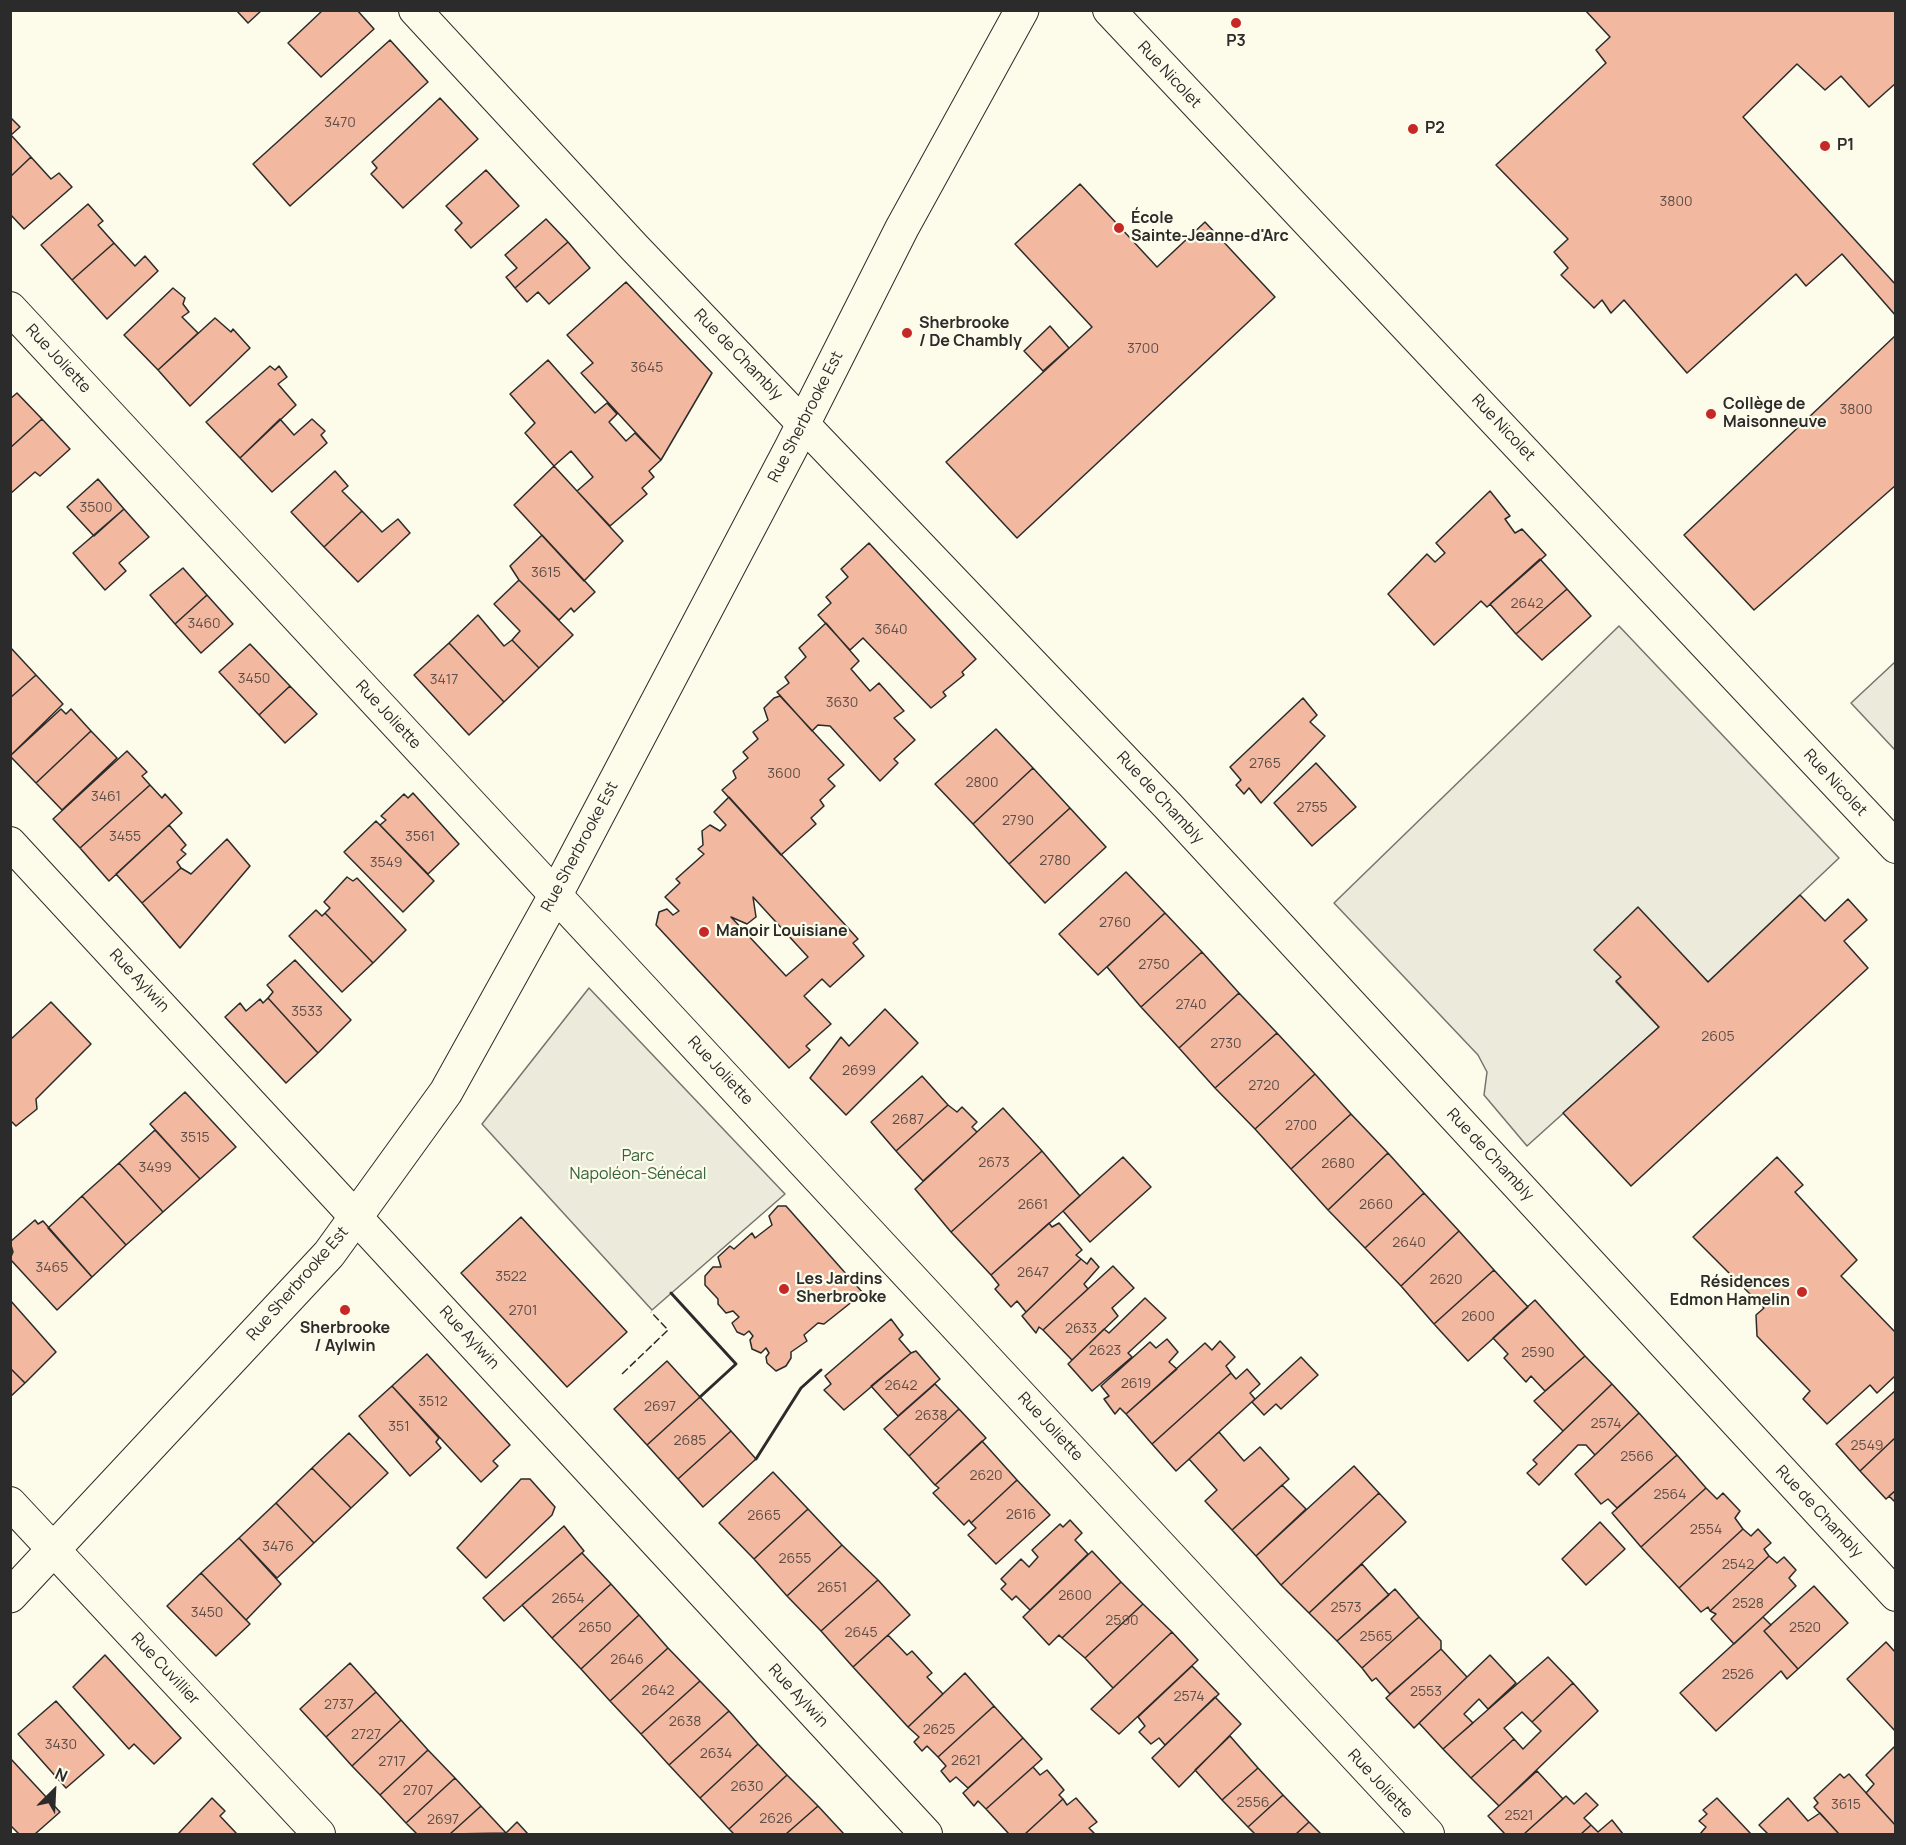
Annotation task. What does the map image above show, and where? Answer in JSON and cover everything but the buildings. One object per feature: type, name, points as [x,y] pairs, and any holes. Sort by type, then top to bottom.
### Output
[{"type":"main road","name":"Rue Sherbrooke Est","points":[[10,1596],[55,1551],[329,1254],[446,1092],[556,894],[804,423],[903,228],[1022,10]]},
{"type":"street","name":"Rue de Chambly","points":[[415,10],[626,238],[1169,807],[1896,1595]]},
{"type":"street","name":"Rue Nicolet","points":[[1109,10],[1896,847]]},
{"type":"street","name":"Rue Joliette","points":[[10,308],[1428,1834]]},
{"type":"street","name":"Rue Aylwin","points":[[10,843],[926,1834]]},
{"type":"street","name":"Rue Cuvillier","points":[[10,1503],[319,1834]]},
{"type":"green space","points":[[1619,626],[1839,858],[1708,982],[1638,908],[1621,977],[1616,982],[1659,1027],[1527,1146],[1484,1095],[1487,1072],[1478,1055],[1334,903]]},
{"type":"green space","points":[[1895,662],[1895,750],[1851,703]]},
{"type":"green space","name":"Parc Napoléon-Sénécal","points":[[589,988],[785,1194],[652,1310],[482,1124]]},
{"type":"fence","points":[[622,1374],[668,1330],[651,1312]]},
{"type":"wall","points":[[671,1293],[736,1364],[700,1397]]},
{"type":"wall","points":[[756,1459],[801,1388],[821,1370]]},
{"type":"place","name":"P3","points":[[1236,23]]},
{"type":"place","name":"P2","points":[[1413,129]]},
{"type":"place","name":"P1","points":[[1825,146]]},
{"type":"place","name":"École Sainte-Jeanne-d'Arc","points":[[1119,228]]},
{"type":"place","name":"Sherbrooke / De Chambly","points":[[907,333]]},
{"type":"place","name":"Collège de Maisonneuve","points":[[1711,414]]},
{"type":"place","name":"Manoir Louisiane","points":[[704,932]]},
{"type":"place","name":"Les Jardins Sherbrooke","points":[[784,1289]]},
{"type":"place","name":"Résidences Edmon Hamelin","points":[[1802,1292]]},
{"type":"place","name":"Sherbrooke / Aylwin","points":[[345,1310]]}]
